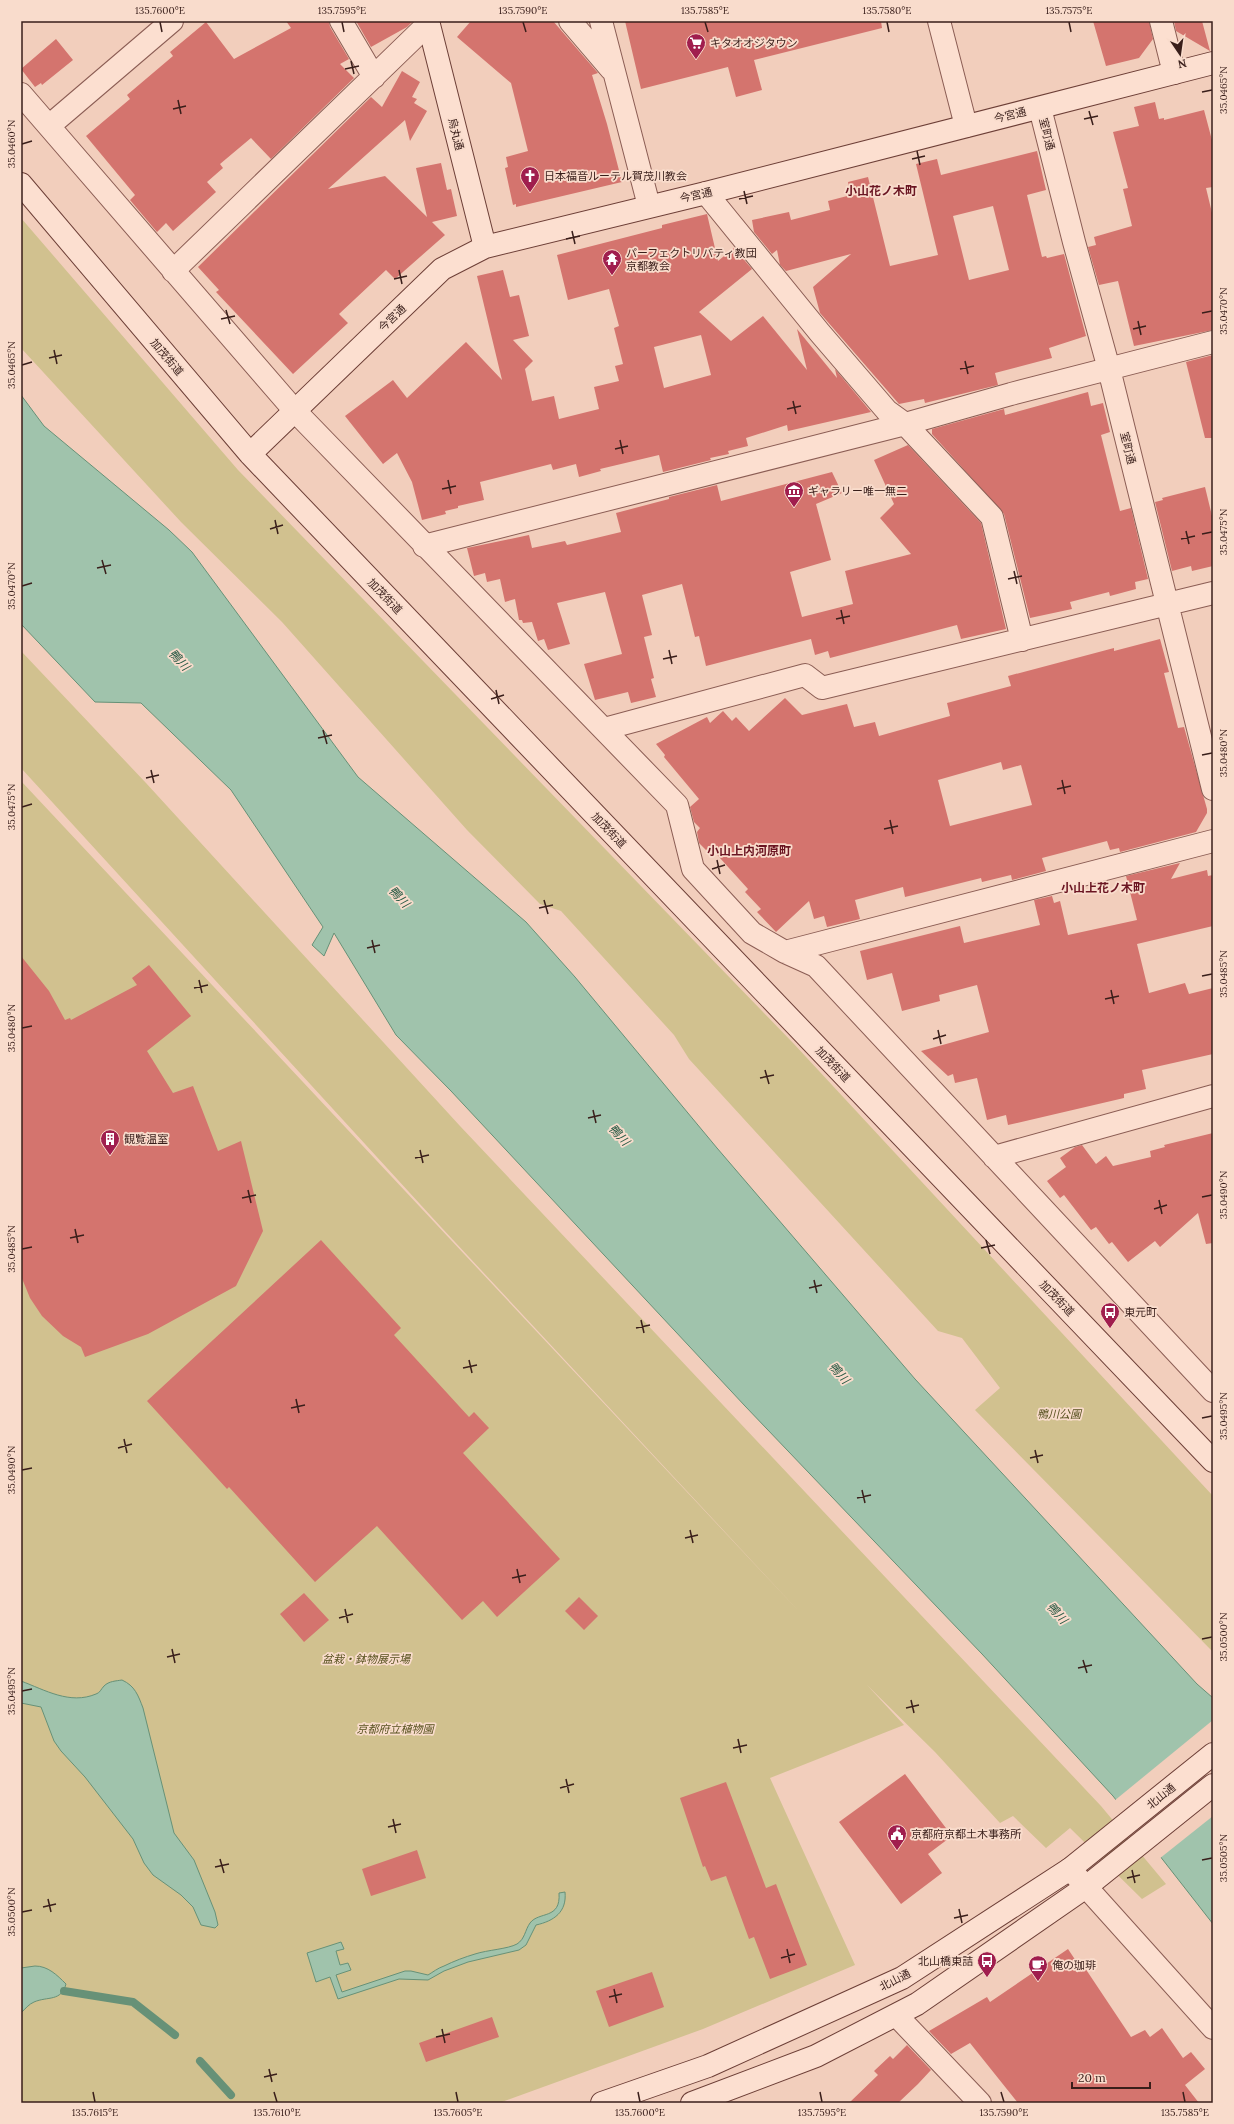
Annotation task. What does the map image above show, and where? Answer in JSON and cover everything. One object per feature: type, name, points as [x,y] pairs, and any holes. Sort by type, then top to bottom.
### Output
[{"type":"street","points":[[49,126],[172,21]]},
{"type":"street","points":[[341,21],[374,76]]},
{"type":"street","points":[[570,21],[615,73]]},
{"type":"street","points":[[601,21],[649,206]]},
{"type":"street","points":[[939,21],[966,126]]},
{"type":"street","points":[[1161,21],[1174,73]]},
{"type":"street","points":[[173,272],[428,23]]},
{"type":"street","name":"烏丸通","points":[[428,23],[485,247]]},
{"type":"street","name":"今宮通","points":[[250,454],[442,269],[485,247],[706,193],[1213,63]]},
{"type":"street","points":[[21,94],[173,272],[295,411],[424,546],[677,805],[693,869],[752,933],[785,952],[816,966],[1213,1391]]},
{"type":"street","name":"室町通","points":[[1040,108],[1074,242],[1109,369],[1213,789]]},
{"type":"street","name":"加茂街道","points":[[21,184],[250,454],[1213,1461]]},
{"type":"street","points":[[706,193],[820,333],[887,411],[905,424],[992,516],[1022,640]]},
{"type":"street","points":[[424,546],[905,424],[1011,394],[1213,342]]},
{"type":"street","points":[[604,729],[805,676],[822,688],[1213,594]]},
{"type":"street","points":[[785,952],[1213,841]]},
{"type":"street","points":[[994,1157],[1213,1096]]},
{"type":"street","name":"北山通","points":[[602,2103],[708,2066],[902,1978],[1077,1863],[1213,1754]]},
{"type":"street","points":[[692,2103],[716,2099],[816,2056],[918,2004],[1093,1882],[1213,1785]]},
{"type":"street","points":[[1077,1863],[1213,2028]]},
{"type":"street","points":[[897,2016],[980,2103]]},
{"type":"street","points":[[708,2066],[716,2099]]},
{"type":"green space","name":"鴨川公園","points":[[21,218],[238,470],[794,1044],[1213,1496],[1213,1652],[975,1410],[1000,1388],[962,1338],[938,1331],[689,1059],[674,1035],[561,911],[540,904],[467,830],[282,622],[181,522],[21,348]]},
{"type":"green space","name":"京都府立植物園","points":[[21,651],[146,783],[460,1126],[1101,1806],[1166,1884],[1142,1899],[1070,1828],[1046,1848],[1013,1816],[1000,1823],[935,1752],[867,1685],[904,1725],[770,1778],[855,1965],[703,2029],[499,2103],[21,2103],[21,781],[806,1619],[441,1227],[21,768]]},
{"type":"water","name":"鴨川","points":[[21,395],[44,426],[169,530],[192,552],[358,777],[526,922],[575,977],[717,1148],[915,1379],[1197,1684],[1213,1698],[1213,1924],[1113,1796],[982,1654],[745,1406],[451,1091],[396,1035],[334,933],[324,956],[312,945],[323,927],[231,790],[141,703],[95,702],[21,624]]},
{"type":"water","points":[[122,1680],[133,1688],[138,1695],[143,1708],[174,1833],[194,1860],[215,1912],[218,1925],[215,1928],[201,1925],[193,1907],[181,1895],[153,1875],[144,1863],[133,1839],[85,1777],[61,1751],[54,1741],[41,1707],[21,1703],[21,1681],[48,1692],[77,1698],[86,1697],[97,1693],[108,1683]]},
{"type":"water","points":[[565,1892],[564,1905],[558,1914],[548,1921],[536,1925],[526,1945],[519,1950],[468,1962],[444,1971],[428,1980],[399,1979],[338,1999],[330,1977],[316,1982],[307,1953],[341,1942],[344,1949],[336,1951],[340,1965],[348,1963],[351,1970],[336,1975],[342,1992],[405,1971],[428,1975],[452,1962],[463,1958],[517,1944],[520,1942],[530,1923],[534,1919],[549,1914],[553,1911],[559,1902],[559,1893]]},
{"type":"water","points":[[35,1966],[48,1969],[56,1974],[66,1984],[61,1994],[53,1998],[34,2002],[21,2013],[21,1968]]},
{"type":"pier","points":[[1213,1720],[1213,1816],[1159,1859],[1114,1801]]},
{"type":"building","points":[[286,21],[329,21],[330,27],[349,59],[340,64],[354,78],[271,159],[251,138],[220,164],[223,168],[207,182],[216,192],[173,231],[166,223],[157,232],[130,200],[135,195],[86,136],[130,99],[127,95],[173,56],[170,52],[206,22],[234,59],[291,28]]},
{"type":"building","points":[[356,21],[413,21],[407,27],[371,47]]},
{"type":"building","points":[[471,21],[553,21],[598,73],[592,75],[607,124],[622,182],[516,207],[516,204],[513,205],[505,168],[508,167],[506,157],[528,151],[511,83],[457,37]]},
{"type":"building","name":"キタオオジタウン","points":[[625,21],[881,21],[882,28],[754,60],[762,90],[736,97],[728,67],[641,89]]},
{"type":"building","points":[[1093,21],[1149,21],[1153,39],[1139,58],[1106,66]]},
{"type":"building","points":[[1174,21],[1202,21],[1210,51],[1176,31]]},
{"type":"building","points":[[56,39],[73,60],[42,85],[41,83],[35,87],[21,69]]},
{"type":"building","points":[[402,71],[420,82],[412,97],[417,99],[414,103],[427,111],[410,141],[405,120],[328,189],[385,176],[427,217],[416,168],[441,163],[447,190],[451,189],[457,216],[432,222],[445,235],[395,279],[386,270],[339,314],[348,323],[293,374],[216,292],[219,290],[198,267],[371,97],[382,107]]},
{"type":"building","points":[[1155,102],[1159,119],[1164,118],[1164,120],[1204,110],[1213,144],[1213,187],[1206,188],[1213,217],[1213,330],[1134,346],[1118,281],[1099,285],[1088,247],[1096,245],[1094,237],[1132,226],[1123,189],[1128,188],[1113,132],[1139,126],[1134,107]]},
{"type":"building","points":[[1037,151],[1046,190],[1027,195],[1042,257],[1046,256],[1047,258],[1064,254],[1086,336],[1049,348],[1052,358],[995,373],[998,385],[925,403],[924,399],[899,404],[820,313],[813,287],[851,254],[786,271],[780,265],[777,250],[772,254],[754,232],[752,220],[789,212],[791,220],[830,210],[828,201],[851,195],[848,182],[868,177],[890,266],[938,255],[916,164],[937,159],[941,175]],"holes":[[[993,206],[1009,270],[969,280],[953,216]]]},
{"type":"building","points":[[707,214],[718,261],[734,248],[752,269],[699,312],[731,341],[763,316],[807,370],[797,329],[837,378],[835,369],[871,412],[788,431],[787,425],[746,438],[748,446],[728,451],[729,454],[663,472],[659,455],[600,469],[601,471],[579,477],[576,464],[553,470],[551,464],[480,482],[484,500],[458,506],[458,508],[445,511],[446,514],[422,520],[412,482],[397,453],[383,464],[345,416],[393,380],[407,398],[466,342],[502,380],[477,276],[503,270],[510,297],[519,295],[529,336],[513,340],[533,361],[525,369],[532,401],[554,396],[559,419],[599,409],[594,387],[619,381],[615,366],[623,364],[614,328],[619,326],[609,289],[568,300],[557,255],[662,228],[662,225]],"holes":[[[701,335],[711,375],[664,388],[654,347]]]},
{"type":"building","points":[[1213,355],[1213,438],[1205,438],[1186,362]]},
{"type":"building","points":[[1088,392],[1091,406],[1103,403],[1110,432],[1101,435],[1120,511],[1131,508],[1148,579],[1135,582],[1136,589],[1110,596],[1109,592],[1070,602],[1072,609],[1030,618],[1004,514],[932,434],[932,429],[1004,409],[1005,415]]},
{"type":"building","points":[[908,445],[981,523],[1006,629],[961,639],[957,625],[830,658],[828,651],[815,655],[811,639],[706,666],[699,636],[695,637],[682,584],[642,595],[652,635],[644,637],[654,678],[651,679],[656,697],[631,703],[628,692],[595,700],[584,664],[622,654],[605,592],[557,603],[570,644],[548,650],[544,639],[538,641],[532,622],[523,623],[522,620],[519,620],[515,599],[505,602],[500,579],[487,582],[485,573],[474,576],[467,548],[529,535],[532,548],[565,541],[567,545],[621,532],[616,513],[669,499],[669,497],[717,485],[721,501],[832,472],[842,493],[816,504],[831,560],[790,572],[802,617],[853,604],[845,571],[911,554],[880,518],[894,504],[874,460]]},
{"type":"building","points":[[1205,487],[1213,520],[1213,566],[1192,571],[1191,566],[1172,571],[1155,502],[1163,500],[1162,498]]},
{"type":"building","points":[[1160,639],[1169,672],[1164,673],[1178,728],[1184,727],[1207,809],[1207,813],[1196,832],[1120,852],[1119,848],[1110,850],[1107,841],[1042,858],[1046,871],[1012,880],[1011,875],[982,882],[981,878],[905,897],[903,887],[855,900],[860,919],[827,927],[824,916],[814,919],[809,901],[776,932],[757,912],[761,909],[745,892],[748,889],[710,847],[706,850],[699,843],[697,832],[700,828],[694,822],[690,807],[699,799],[664,757],[665,755],[656,744],[707,717],[710,723],[723,711],[732,721],[736,717],[749,731],[785,698],[802,715],[847,704],[854,727],[875,722],[879,736],[950,716],[947,703],[1011,686],[1008,676],[1114,648],[1114,651]],"holes":[[[1001,762],[1003,770],[1021,765],[1032,805],[950,826],[938,780]]]},
{"type":"building","points":[[1180,863],[1171,879],[1207,870],[1208,876],[1213,875],[1213,926],[1137,944],[1149,993],[1185,983],[1189,994],[1213,988],[1213,1054],[1142,1070],[1146,1089],[1124,1094],[1124,1098],[1008,1125],[1006,1115],[987,1120],[977,1078],[955,1083],[953,1074],[948,1076],[921,1051],[989,1032],[977,985],[939,995],[940,1001],[902,1011],[892,973],[867,980],[860,951],[960,926],[964,943],[1040,925],[1034,900],[1052,896],[1054,903],[1060,901],[1068,935],[1137,920],[1126,876]]},
{"type":"building","name":"観覧温室","points":[[21,956],[49,991],[65,1020],[70,1018],[71,1020],[137,985],[132,978],[149,965],[191,1016],[147,1051],[173,1093],[193,1086],[218,1151],[241,1141],[263,1231],[236,1286],[148,1334],[85,1357],[81,1347],[63,1336],[42,1316],[30,1298],[21,1276]]},
{"type":"building","points":[[1213,1133],[1213,1243],[1206,1244],[1198,1213],[1160,1247],[1155,1241],[1128,1262],[1112,1242],[1109,1244],[1096,1227],[1091,1230],[1064,1195],[1060,1198],[1047,1181],[1066,1167],[1060,1158],[1075,1147],[1082,1145],[1096,1164],[1106,1156],[1113,1166],[1151,1157],[1150,1151],[1165,1147],[1164,1145]]},
{"type":"building","points":[[321,1240],[401,1328],[394,1335],[469,1417],[474,1412],[489,1428],[463,1453],[560,1559],[497,1617],[483,1601],[462,1620],[377,1526],[315,1582],[229,1487],[227,1489],[147,1401]]},
{"type":"building","points":[[304,1593],[329,1620],[304,1642],[280,1614]]},
{"type":"building","points":[[579,1597],[598,1616],[584,1630],[565,1611]]},
{"type":"building","points":[[905,1774],[952,1836],[928,1854],[942,1873],[901,1904],[839,1822]]},
{"type":"building","points":[[726,1782],[766,1888],[776,1884],[807,1965],[770,1979],[754,1937],[749,1939],[726,1876],[711,1881],[705,1866],[703,1867],[680,1798]]},
{"type":"building","points":[[417,1850],[426,1878],[371,1896],[362,1869]]},
{"type":"building","points":[[1068,1949],[1078,1964],[1081,1962],[1131,2037],[1145,2030],[1150,2037],[1162,2028],[1183,2058],[1191,2052],[1205,2069],[1185,2085],[1199,2103],[1018,2103],[970,2043],[951,2054],[929,2031],[987,1997],[990,2002]]},
{"type":"building","points":[[652,1972],[664,2007],[609,2027],[596,1991]]},
{"type":"building","points":[[492,2017],[499,2037],[426,2062],[419,2043]]},
{"type":"building","points":[[907,2045],[931,2070],[918,2084],[898,2103],[849,2103],[878,2075],[874,2071],[890,2056],[893,2059]]},
{"type":"waterway","points":[[64,1991],[133,2002],[175,2035]]},
{"type":"waterway","points":[[200,2061],[231,2095]]},
{"type":"place","name":"キタオオジタウン","points":[[696,60]]},
{"type":"place","name":"日本福音ルーテル賀茂川教会","points":[[530,193]]},
{"type":"place","name":"パーフェクトリバティ教団 京都教会","points":[[612,276]]},
{"type":"place","name":"ギャラリー唯一無二","points":[[794,508]]},
{"type":"place","name":"観覧温室","points":[[110,1156]]},
{"type":"place","name":"東元町","points":[[1110,1329]]},
{"type":"place","name":"京都府京都土木事務所","points":[[897,1851]]},
{"type":"place","name":"北山橋東詰","points":[[987,1978]]},
{"type":"place","name":"俺の珈琲","points":[[1038,1982]]},
{"type":"district","name":"小山花ノ木町","points":[[881,191]]},
{"type":"district","name":"小山上内河原町","points":[[749,851]]},
{"type":"district","name":"小山上花ノ木町","points":[[1103,888]]},
{"type":"park label","name":"盆栽・鉢物展示場","points":[[366,1659]]}]
